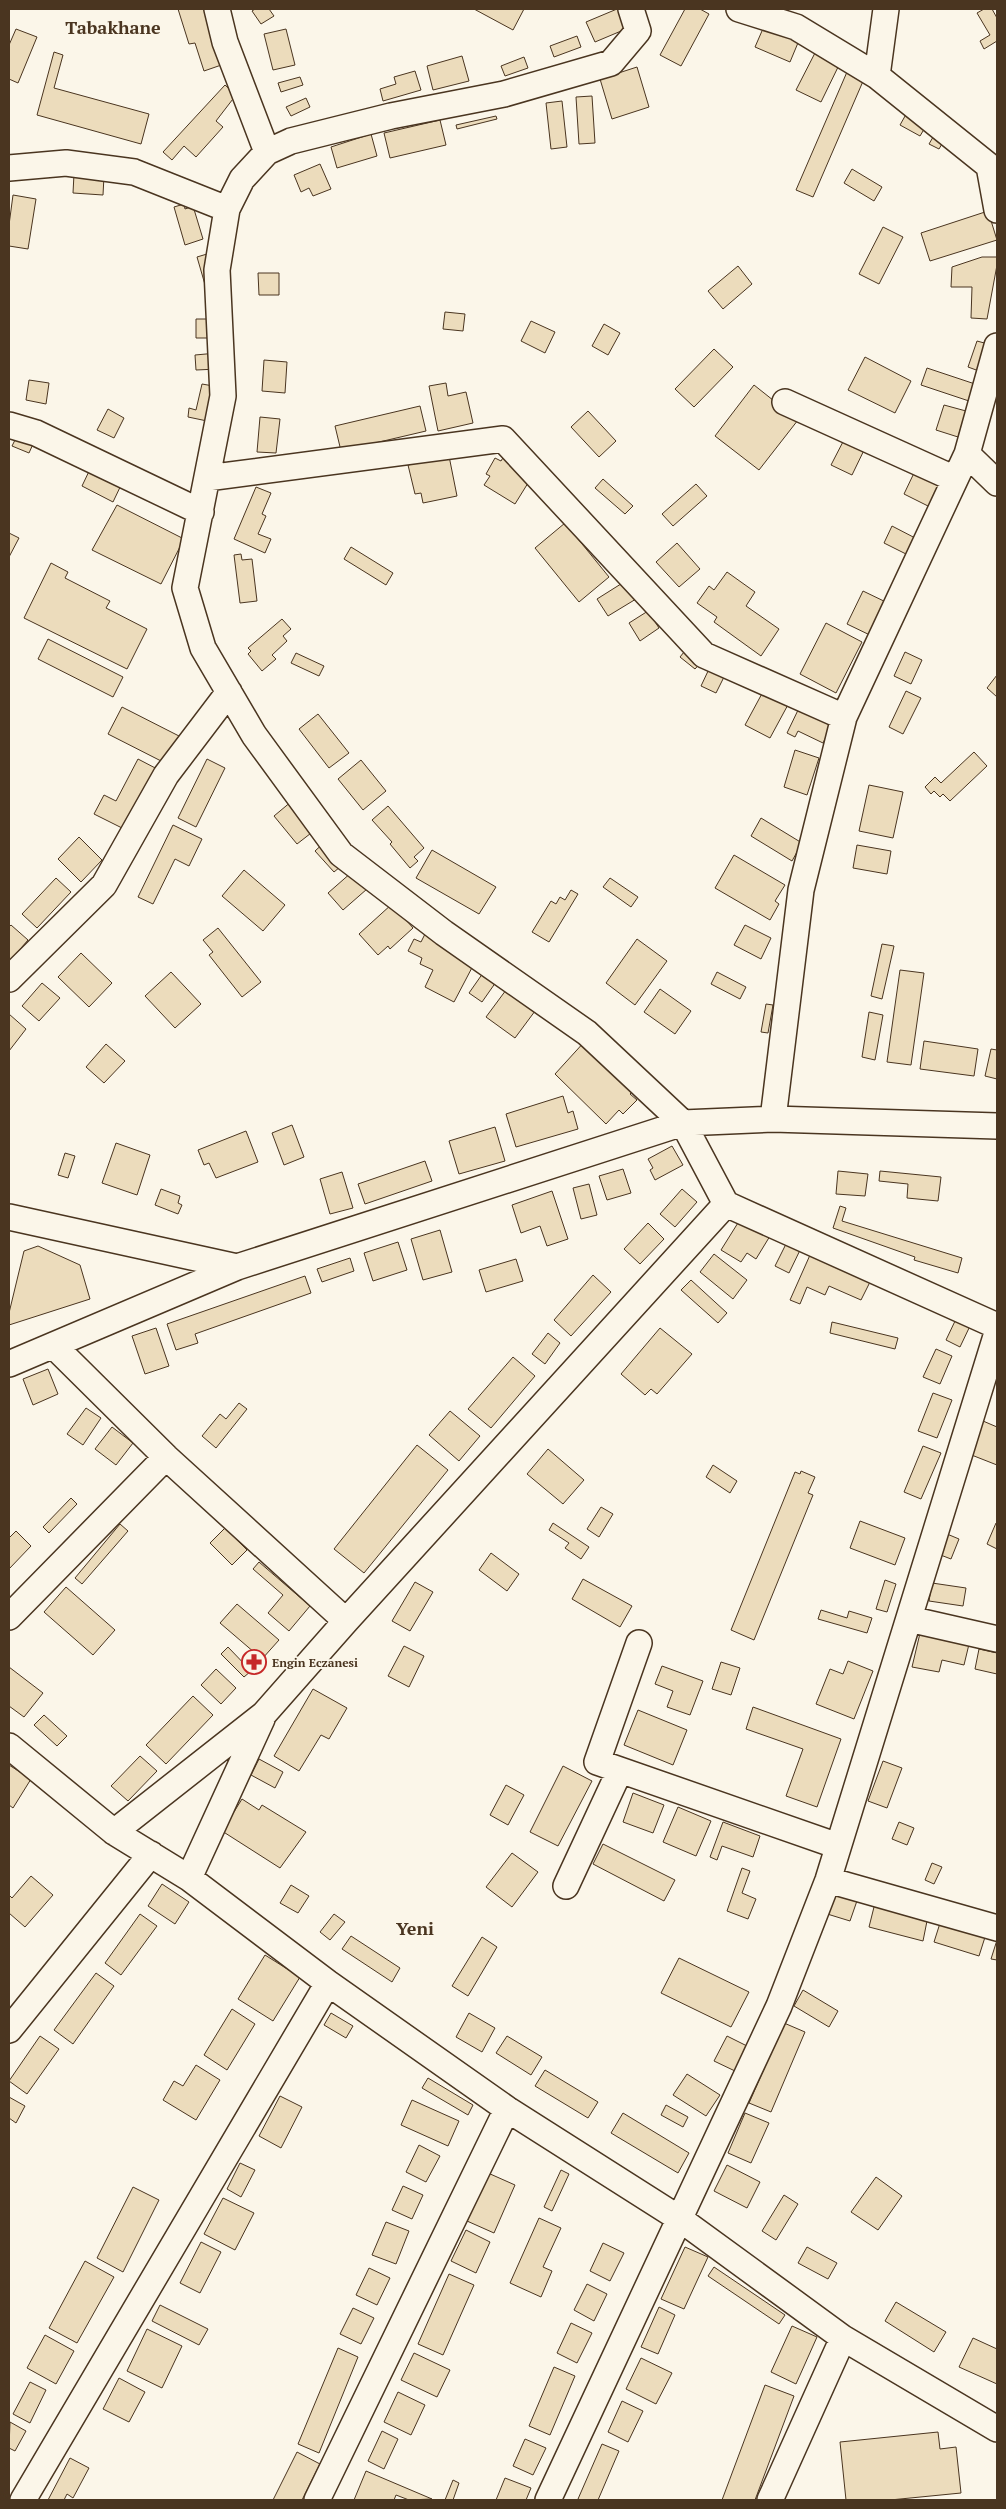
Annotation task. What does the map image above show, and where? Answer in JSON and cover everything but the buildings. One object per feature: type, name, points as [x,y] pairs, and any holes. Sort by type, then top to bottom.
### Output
[{"type":"street","points":[[217,9],[225,42],[267,152]]},
{"type":"street","points":[[632,9],[638,31],[611,63],[504,94],[391,116],[292,141],[267,152],[242,179],[227,209],[217,270],[223,396],[185,588],[203,648],[254,735],[341,854],[444,933],[587,1033],[683,1123],[726,1204],[997,1326]]},
{"type":"street","points":[[739,9],[796,27],[876,76],[993,168],[997,210]]},
{"type":"street","points":[[876,76],[886,9]]},
{"type":"street","points":[[9,168],[66,163],[134,172],[227,209]]},
{"type":"street","points":[[772,1119],[801,890],[844,717],[967,454],[997,346]]},
{"type":"street","points":[[785,402],[955,479]]},
{"type":"street","points":[[9,424],[36,433],[201,512]]},
{"type":"street","points":[[207,478],[503,440],[704,655],[844,717]]},
{"type":"street","points":[[967,454],[997,483]]},
{"type":"street","points":[[9,979],[104,885],[166,775],[229,692]]},
{"type":"street","points":[[9,1364],[237,1267],[683,1123],[772,1119],[997,1126]]},
{"type":"street","points":[[114,1832],[264,1714],[346,1621],[726,1204]]},
{"type":"street","points":[[9,1217],[237,1267]]},
{"type":"street","points":[[548,2500],[779,2006],[828,1880],[997,1333]]},
{"type":"street","points":[[54,1346],[166,1457],[346,1621]]},
{"type":"street","points":[[9,1617],[166,1457]]},
{"type":"street","points":[[909,1619],[997,1639]]},
{"type":"street","points":[[639,1643],[597,1762],[838,1846]]},
{"type":"street","points":[[189,1878],[264,1714]]},
{"type":"street","points":[[9,1746],[114,1832],[189,1878],[328,1983],[507,2110],[680,2220],[843,2338],[997,2429]]},
{"type":"street","points":[[566,1886],[620,1770]]},
{"type":"street","points":[[9,2030],[151,1854]]},
{"type":"street","points":[[828,1880],[997,1928]]},
{"type":"street","points":[[24,2500],[328,1983]]},
{"type":"street","points":[[317,2500],[507,2110]]},
{"type":"street","points":[[770,2500],[843,2338]]},
{"type":"place","name":"Engin Eczanesi","points":[[254,1662]]},
{"type":"district","name":"Tabakhane","points":[[113,27]]},
{"type":"district","name":"Yeni","points":[[415,1928]]}]
